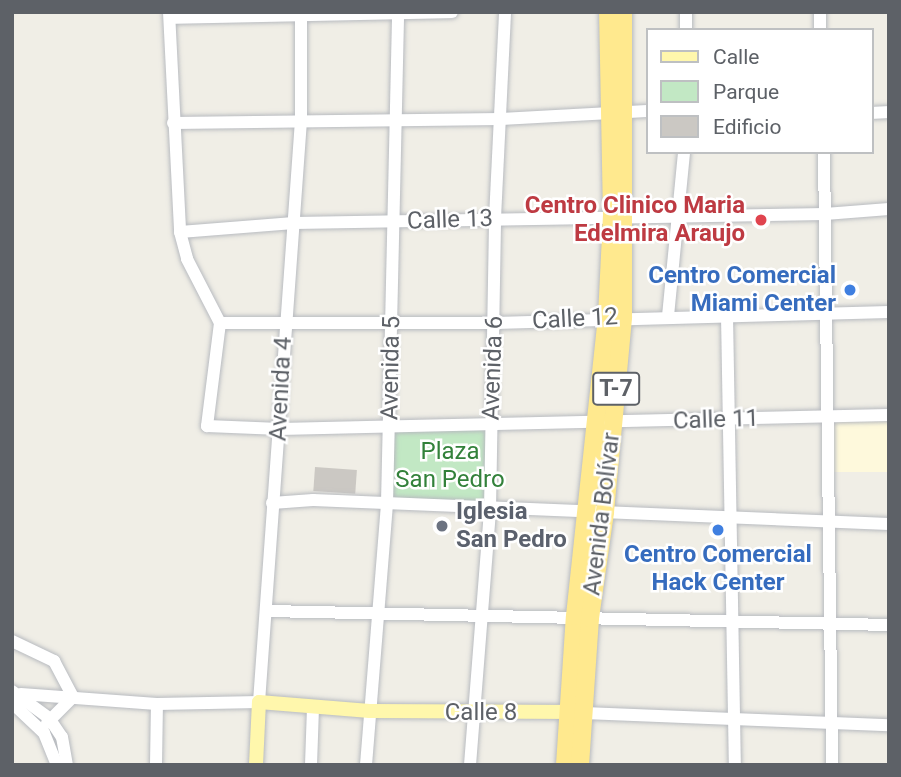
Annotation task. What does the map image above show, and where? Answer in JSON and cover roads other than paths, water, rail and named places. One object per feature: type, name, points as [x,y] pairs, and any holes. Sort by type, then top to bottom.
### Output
[{"type":"highway","name":"Avenida Bolívar","points":[[608,12],[619,111]]},
{"type":"highway","name":"Avenida Bolívar","points":[[580,765],[576,712],[582,617],[597,511],[615,317],[623,12]]},
{"type":"highway","name":"Avenida Bolívar","points":[[565,765],[576,712]]},
{"type":"main road","name":"Calle 8","points":[[259,702],[313,709],[370,712],[475,715],[576,712]]},
{"type":"main road","name":"Avenida 4","points":[[256,765],[259,702]]},
{"type":"street","points":[[220,323],[187,259],[180,232],[170,15],[452,12]]},
{"type":"street","name":"Avenida 6","points":[[470,765],[484,615],[490,510],[495,218],[505,12]]},
{"type":"street","name":"Avenida 4","points":[[259,702],[268,611],[272,502],[280,429],[285,320],[301,121],[301,13]]},
{"type":"street","name":"Avenida 5","points":[[366,765],[387,503],[398,118],[398,13]]},
{"type":"street","points":[[173,123],[398,118],[501,119],[646,111]]},
{"type":"street","points":[[668,316],[684,154]]},
{"type":"street","points":[[824,154],[825,417],[832,624],[832,765]]},
{"type":"street","name":"Calle 13","points":[[180,232],[294,223],[619,215],[678,217],[825,214],[889,209]]},
{"type":"street","name":"Calle 12","points":[[220,323],[285,320],[495,323],[615,317],[889,312]]},
{"type":"street","points":[[727,314],[735,765]]},
{"type":"street","name":"Calle 11","points":[[220,323],[207,425],[280,429],[390,424],[491,426],[889,415]]},
{"type":"street","points":[[272,502],[387,503],[490,510],[597,511],[730,520],[889,524]]},
{"type":"street","points":[[268,611],[889,625]]},
{"type":"street","points":[[12,641],[54,661],[73,696],[49,718],[44,733]]},
{"type":"street","points":[[15,696],[49,718],[62,737],[67,765]]},
{"type":"street","points":[[15,696],[44,733],[57,765]]},
{"type":"street","name":"Calle 8","points":[[15,696],[73,696],[157,704],[259,702]]},
{"type":"street","points":[[156,765],[157,704]]},
{"type":"street","points":[[311,765],[313,709]]},
{"type":"street","name":"Calle 8","points":[[576,712],[889,724]]},
{"type":"place","name":"Centro Clinico Maria Edelmira Araujo","points":[[761,220]]},
{"type":"place","name":"Centro Comercial Miami Center","points":[[850,290]]},
{"type":"place","name":"Iglesia San Pedro","points":[[442,526]]},
{"type":"place","name":"Centro Comercial Hack Center","points":[[718,530]]},
{"type":"park label","name":"Plaza San Pedro","points":[[450,466]]}]
